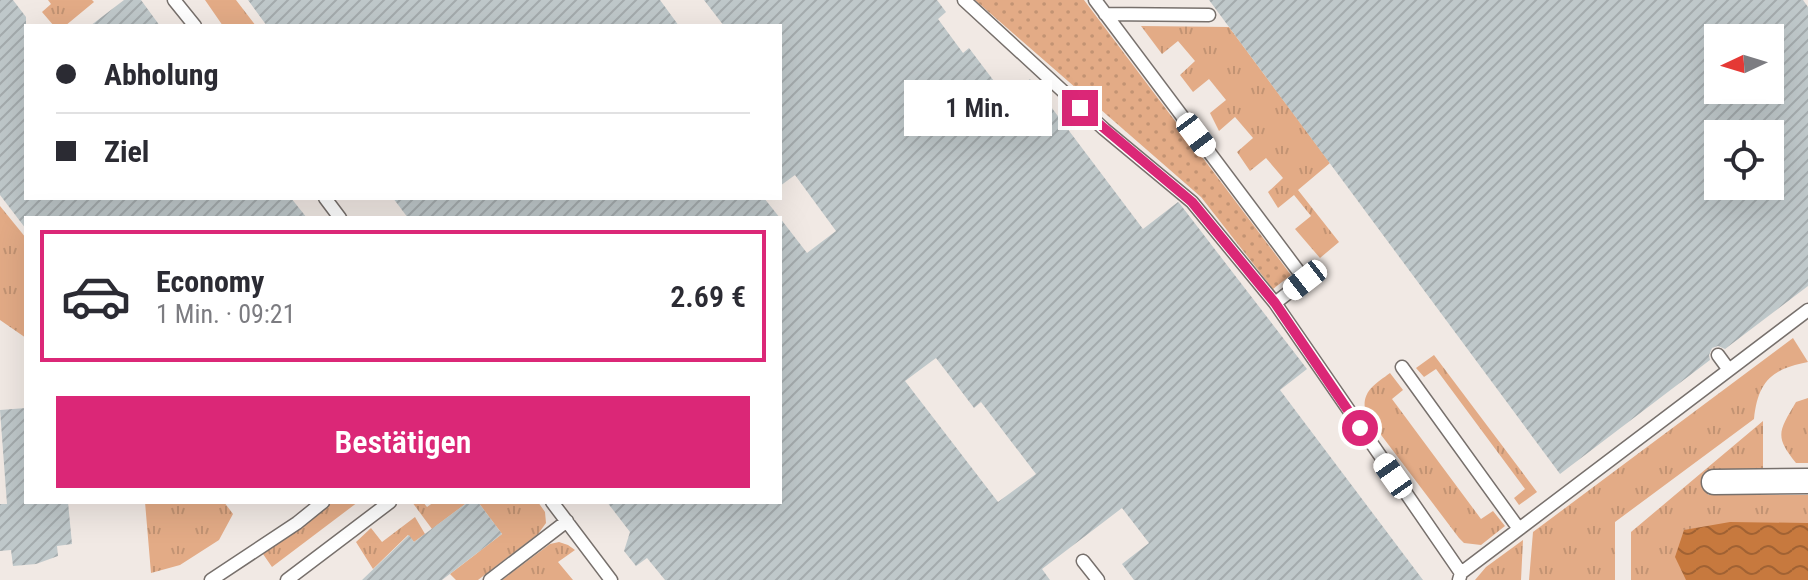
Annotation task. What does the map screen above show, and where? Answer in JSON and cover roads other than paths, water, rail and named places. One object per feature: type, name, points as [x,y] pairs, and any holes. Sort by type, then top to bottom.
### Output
[{"type":"street","points":[[1714,482],[1808,481]]},
{"type":"lane","points":[[175,0],[188,24]]},
{"type":"lane","points":[[964,0],[1104,129],[1192,202],[1275,303],[1288,331],[1460,576],[1808,310]]},
{"type":"lane","points":[[1095,0],[1305,280],[1275,303]]},
{"type":"lane","points":[[1105,14],[1209,15]]},
{"type":"lane","points":[[1718,355],[1729,370]]},
{"type":"lane","points":[[1402,367],[1519,529]]},
{"type":"lane","points":[[220,578],[321,504]]},
{"type":"lane","points":[[287,580],[387,504]]},
{"type":"lane","points":[[554,504],[611,580]]},
{"type":"lane","points":[[490,580],[567,521]]},
{"type":"lane","points":[[1083,561],[1098,580]]},
{"type":"water","points":[[1730,522],[1808,523],[1808,580],[1686,580],[1675,557],[1684,530]]}]
